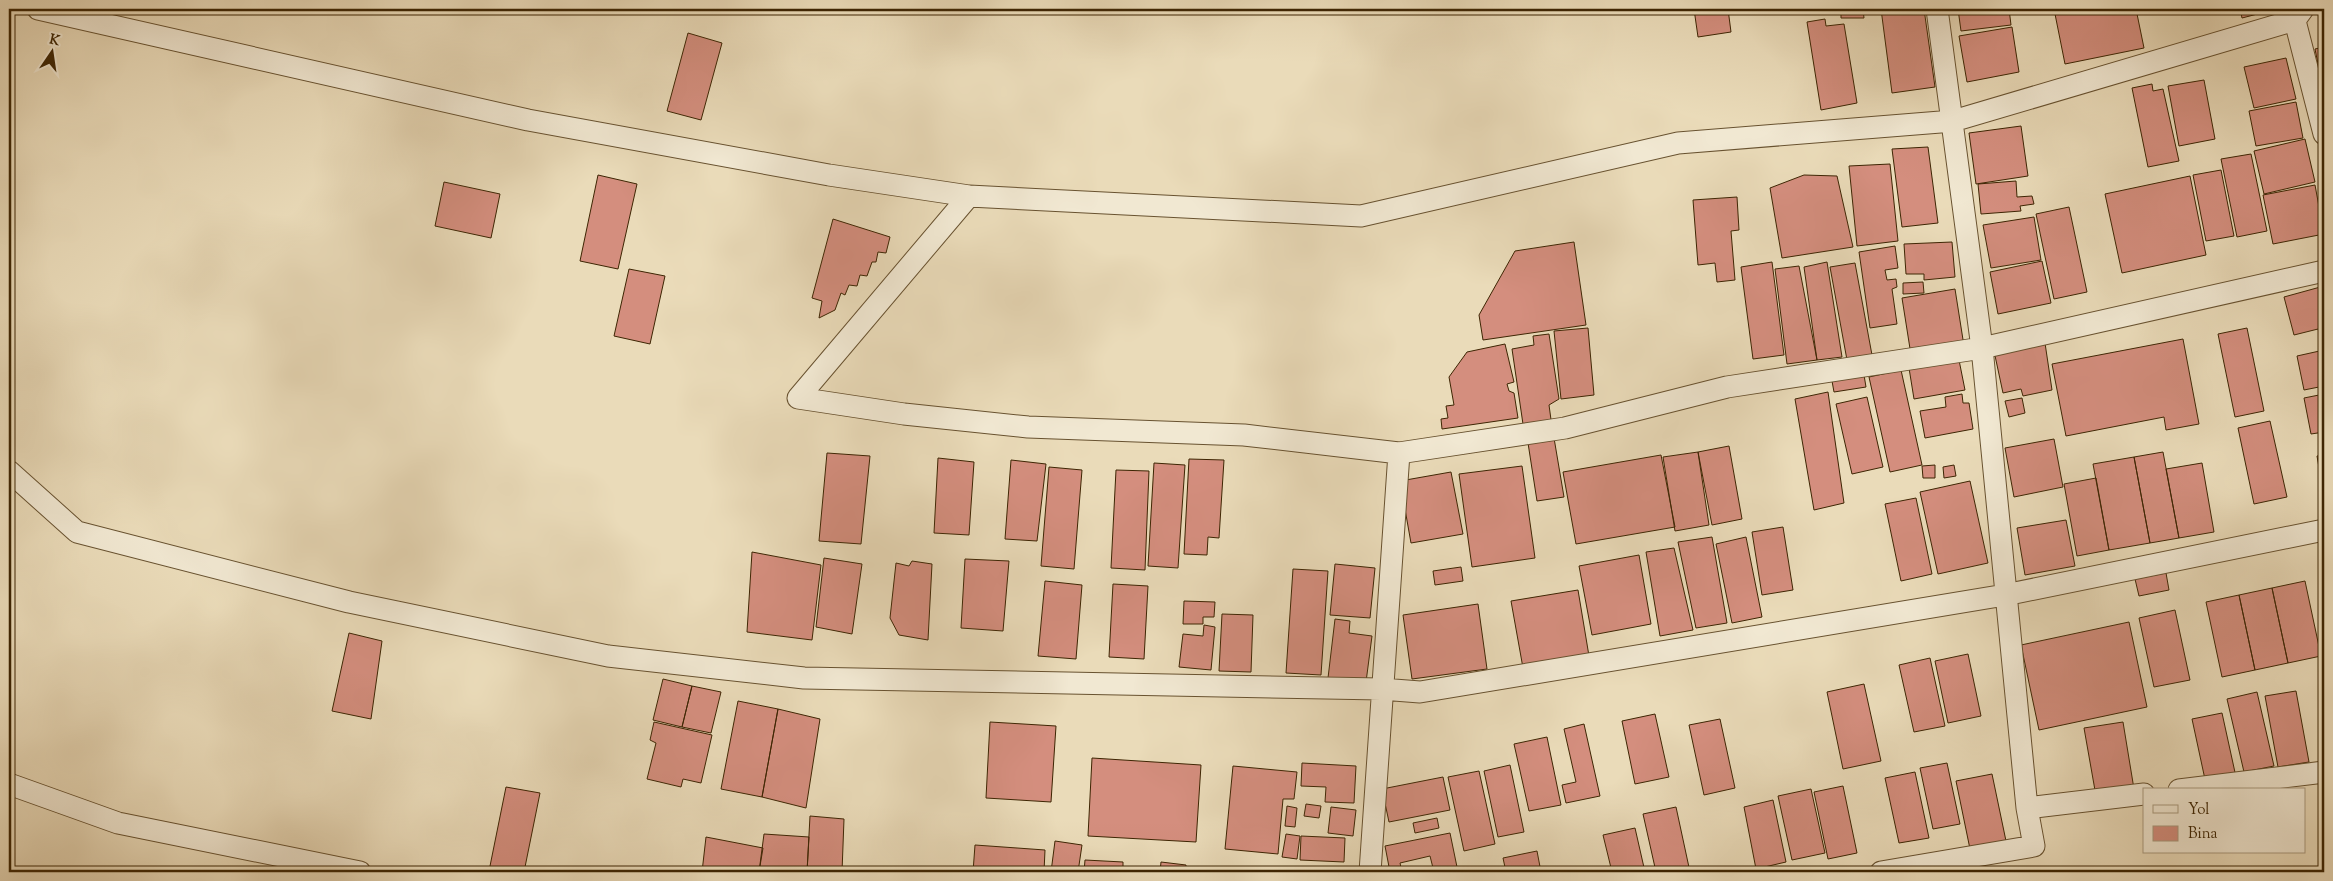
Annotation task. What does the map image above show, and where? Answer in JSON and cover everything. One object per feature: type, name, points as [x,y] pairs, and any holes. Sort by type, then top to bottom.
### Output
[{"type":"street","points":[[38,9],[528,120],[829,175],[969,196],[1361,216],[1678,143],[1953,121],[2297,12],[2324,134]]},
{"type":"street","points":[[1882,872],[2034,846],[2028,808],[2005,595],[1982,348],[1937,9]]},
{"type":"street","points":[[969,196],[798,398],[904,414],[1028,427],[1244,435],[1399,453],[1565,428],[1727,387],[1982,348],[2324,271]]},
{"type":"street","points":[[1370,872],[1381,689],[1399,453]]},
{"type":"street","points":[[9,471],[77,532],[349,602],[608,656],[804,678],[1381,689],[1420,692],[2005,595],[2324,530]]},
{"type":"street","points":[[2194,788],[2324,772]]},
{"type":"street","points":[[9,784],[118,823],[360,872]]},
{"type":"street","points":[[2028,808],[2143,794]]},
{"type":"building","points":[[1694,9],[1728,9],[1731,32],[1698,37]]},
{"type":"building","points":[[1841,9],[1863,9],[1864,18],[1841,18]]},
{"type":"building","points":[[1881,9],[1924,9],[1935,87],[1892,93]]},
{"type":"building","points":[[1958,9],[2009,9],[2011,25],[1961,31]]},
{"type":"building","points":[[2054,9],[2136,9],[2144,48],[2065,64]]},
{"type":"building","points":[[2219,9],[2237,9],[2220,13]]},
{"type":"building","points":[[2240,9],[2269,9],[2269,11],[2242,18]]},
{"type":"building","points":[[1825,19],[1826,26],[1844,24],[1857,103],[1821,110],[1807,22]]},
{"type":"building","points":[[2012,27],[2019,72],[1967,82],[1959,36]]},
{"type":"building","points":[[688,33],[722,43],[701,120],[667,111]]},
{"type":"building","points":[[2324,47],[2324,83],[2322,84],[2315,49]]},
{"type":"building","points":[[2286,58],[2296,99],[2254,108],[2244,67]]},
{"type":"building","points":[[2204,80],[2215,139],[2179,146],[2168,86]]},
{"type":"building","points":[[2152,84],[2153,91],[2163,89],[2179,161],[2148,167],[2132,88]]},
{"type":"building","points":[[2296,102],[2303,138],[2256,146],[2249,111]]},
{"type":"building","points":[[2021,126],[2028,176],[1976,184],[1969,133]]},
{"type":"building","points":[[2305,139],[2315,182],[2264,194],[2254,151]]},
{"type":"building","points":[[1928,147],[1938,223],[1902,227],[1892,149]]},
{"type":"building","points":[[2251,154],[2267,231],[2237,237],[2221,159]]},
{"type":"building","points":[[1890,164],[1898,241],[1857,246],[1849,166]]},
{"type":"building","points":[[2221,170],[2234,236],[2206,241],[2193,175]]},
{"type":"building","points":[[598,175],[637,184],[618,269],[580,261]]},
{"type":"building","points":[[1804,175],[1837,176],[1853,247],[1782,258],[1770,188]]},
{"type":"building","points":[[2190,176],[2206,255],[2122,273],[2105,194]]},
{"type":"building","points":[[2016,181],[2017,197],[2032,196],[2034,204],[2020,206],[2021,211],[1981,214],[1978,184]]},
{"type":"building","points":[[444,182],[500,194],[491,238],[435,226]]},
{"type":"building","points":[[2315,185],[2324,234],[2273,244],[2263,195]]},
{"type":"building","points":[[1737,197],[1739,230],[1731,231],[1735,280],[1717,282],[1715,263],[1698,265],[1693,200]]},
{"type":"building","points":[[2069,207],[2087,292],[2054,299],[2036,214]]},
{"type":"building","points":[[2034,217],[2041,260],[1991,268],[1983,225]]},
{"type":"building","points":[[833,219],[890,237],[886,253],[878,252],[876,262],[872,262],[867,276],[860,275],[857,286],[849,285],[845,295],[841,293],[835,310],[819,318],[822,301],[812,298]]},
{"type":"building","points":[[1574,242],[1586,325],[1483,340],[1479,315],[1515,251]]},
{"type":"building","points":[[1952,242],[1955,277],[1924,280],[1924,274],[1906,274],[1904,244]]},
{"type":"building","points":[[1895,246],[1898,268],[1885,270],[1887,280],[1896,279],[1897,287],[1892,289],[1897,324],[1870,328],[1859,252]]},
{"type":"building","points":[[2042,261],[2051,303],[1998,314],[1990,272]]},
{"type":"building","points":[[1772,262],[1784,355],[1753,359],[1741,267]]},
{"type":"building","points":[[1827,262],[1842,357],[1817,360],[1804,267]]},
{"type":"building","points":[[1855,263],[1872,355],[1847,360],[1830,267]]},
{"type":"building","points":[[1799,266],[1817,360],[1787,364],[1775,269]]},
{"type":"building","points":[[629,269],[665,276],[650,344],[614,336]]},
{"type":"building","points":[[1923,282],[1924,293],[1903,294],[1903,283]]},
{"type":"building","points":[[2324,286],[2324,338],[2321,339],[2318,329],[2294,335],[2284,297]]},
{"type":"building","points":[[1955,289],[1964,346],[1911,355],[1902,298]]},
{"type":"building","points":[[1588,328],[1594,395],[1561,399],[1554,331]]},
{"type":"building","points":[[2247,328],[2264,411],[2235,417],[2218,334]]},
{"type":"building","points":[[1549,334],[1559,399],[1549,405],[1552,427],[1524,431],[1512,349],[1534,345],[1533,336]]},
{"type":"building","points":[[2183,339],[2199,424],[2166,430],[2164,417],[2066,436],[2052,364]]},
{"type":"building","points":[[2045,343],[2052,390],[2023,396],[2021,389],[2003,393],[1994,351]]},
{"type":"building","points":[[1505,344],[1514,382],[1507,384],[1509,391],[1514,393],[1518,418],[1442,429],[1441,419],[1448,418],[1446,406],[1454,405],[1449,377],[1467,352]]},
{"type":"building","points":[[2324,350],[2324,386],[2304,390],[2297,356]]},
{"type":"building","points":[[1959,360],[1965,390],[1914,399],[1909,368]]},
{"type":"building","points":[[1901,370],[1922,465],[1890,472],[1869,377]]},
{"type":"building","points":[[1864,375],[1866,387],[1834,392],[1832,381]]},
{"type":"building","points":[[1828,392],[1844,503],[1814,510],[1795,399]]},
{"type":"building","points":[[1962,394],[1963,403],[1969,403],[1973,429],[1925,438],[1920,411],[1946,407],[1945,397]]},
{"type":"building","points":[[2324,394],[2324,432],[2311,434],[2304,398]]},
{"type":"building","points":[[1867,397],[1883,467],[1852,474],[1836,404]]},
{"type":"building","points":[[2022,398],[2025,413],[2009,417],[2005,401]]},
{"type":"building","points":[[2270,421],[2287,497],[2254,504],[2238,428]]},
{"type":"building","points":[[1554,438],[1564,497],[1537,501],[1528,443]]},
{"type":"building","points":[[2054,439],[2063,487],[2014,497],[2005,448]]},
{"type":"building","points":[[1729,446],[1742,519],[1712,525],[1698,452]]},
{"type":"building","points":[[1698,452],[1709,525],[1675,531],[1663,457]]},
{"type":"building","points":[[2163,452],[2179,538],[2150,543],[2134,457]]},
{"type":"building","points":[[827,453],[870,456],[861,544],[819,541]]},
{"type":"building","points":[[1661,455],[1675,527],[1576,544],[1563,472]]},
{"type":"building","points":[[2324,455],[2324,497],[2317,456]]},
{"type":"building","points":[[2134,457],[2150,543],[2109,550],[2093,464]]},
{"type":"building","points":[[938,458],[974,462],[969,535],[934,533]]},
{"type":"building","points":[[1189,459],[1224,460],[1219,538],[1208,537],[1207,555],[1184,554]]},
{"type":"building","points":[[1011,460],[1046,464],[1037,541],[1005,539]]},
{"type":"building","points":[[1154,463],[1185,465],[1178,568],[1148,566]]},
{"type":"building","points":[[2202,463],[2214,532],[2179,538],[2166,469]]},
{"type":"building","points":[[1935,465],[1935,478],[1923,478],[1922,466]]},
{"type":"building","points":[[1954,465],[1956,476],[1944,478],[1943,467]]},
{"type":"building","points":[[1522,466],[1535,558],[1472,567],[1459,474]]},
{"type":"building","points":[[1049,467],[1082,470],[1074,569],[1041,566]]},
{"type":"building","points":[[1116,470],[1149,471],[1145,570],[1111,568]]},
{"type":"building","points":[[1451,472],[1463,534],[1411,543],[1400,481]]},
{"type":"building","points":[[2096,478],[2109,550],[2077,556],[2064,484]]},
{"type":"building","points":[[1970,481],[1988,563],[1938,574],[1920,492]]},
{"type":"building","points":[[1916,498],[1932,574],[1901,581],[1885,504]]},
{"type":"building","points":[[2066,520],[2075,566],[2025,575],[2017,528]]},
{"type":"building","points":[[1783,527],[1793,590],[1762,595],[1752,532]]},
{"type":"building","points":[[1712,537],[1727,623],[1696,628],[1678,542]]},
{"type":"building","points":[[1746,537],[1762,617],[1732,623],[1716,544]]},
{"type":"building","points":[[1674,548],[1693,630],[1660,636],[1646,552]]},
{"type":"building","points":[[752,552],[821,565],[812,640],[747,632]]},
{"type":"building","points":[[1639,555],[1651,624],[1592,635],[1579,566]]},
{"type":"building","points":[[824,558],[862,564],[852,634],[816,627]]},
{"type":"building","points":[[965,559],[1009,561],[1003,631],[961,628]]},
{"type":"building","points":[[912,561],[932,564],[928,640],[899,635],[890,618],[896,563],[909,566]]},
{"type":"building","points":[[1335,564],[1375,568],[1370,618],[1330,615]]},
{"type":"building","points":[[1461,567],[1463,581],[1435,585],[1433,571]]},
{"type":"building","points":[[1293,569],[1328,571],[1321,675],[1286,673]]},
{"type":"building","points":[[2166,573],[2169,590],[2139,596],[2135,579]]},
{"type":"building","points":[[1045,581],[1082,585],[1076,659],[1038,656]]},
{"type":"building","points":[[2305,581],[2321,656],[2288,663],[2272,588]]},
{"type":"building","points":[[1113,584],[1148,586],[1144,659],[1109,657]]},
{"type":"building","points":[[2272,588],[2288,663],[2255,670],[2239,595]]},
{"type":"building","points":[[1578,590],[1589,656],[1523,668],[1511,601]]},
{"type":"building","points":[[2239,595],[2255,670],[2222,677],[2206,602]]},
{"type":"building","points":[[1184,601],[1215,602],[1214,617],[1203,617],[1203,624],[1183,624]]},
{"type":"building","points":[[1478,604],[1487,669],[1412,679],[1403,615]]},
{"type":"building","points":[[2175,610],[2190,680],[2154,687],[2139,618]]},
{"type":"building","points":[[1222,614],[1253,615],[1251,672],[1219,671]]},
{"type":"building","points":[[1335,619],[1350,621],[1349,633],[1372,636],[1366,682],[1328,678]]},
{"type":"building","points":[[2129,622],[2147,707],[2039,730],[2021,645]]},
{"type":"building","points":[[1204,625],[1215,627],[1211,670],[1179,667],[1183,634],[1203,636]]},
{"type":"building","points":[[349,633],[382,641],[371,719],[332,711]]},
{"type":"building","points":[[1968,654],[1981,716],[1948,723],[1935,661]]},
{"type":"building","points":[[1930,658],[1945,726],[1914,732],[1899,665]]},
{"type":"building","points":[[663,679],[692,686],[682,727],[653,720]]},
{"type":"building","points":[[1864,684],[1881,761],[1843,769],[1827,692]]},
{"type":"building","points":[[692,686],[721,692],[711,733],[682,727]]},
{"type":"building","points":[[2296,691],[2309,762],[2278,767],[2265,696]]},
{"type":"building","points":[[2257,692],[2274,766],[2244,772],[2227,699]]},
{"type":"building","points":[[738,701],[778,709],[762,797],[721,789]]},
{"type":"building","points":[[778,709],[820,719],[806,808],[762,797]]},
{"type":"building","points":[[2222,713],[2236,777],[2206,784],[2192,719]]},
{"type":"building","points":[[1655,714],[1669,777],[1635,784],[1622,721]]},
{"type":"building","points":[[1720,719],[1735,788],[1704,795],[1689,725]]},
{"type":"building","points":[[654,722],[712,735],[701,783],[683,779],[681,787],[647,779],[656,743],[650,740]]},
{"type":"building","points":[[990,722],[1056,726],[1051,802],[986,798]]},
{"type":"building","points":[[2123,722],[2134,789],[2096,796],[2084,728]]},
{"type":"building","points":[[1584,724],[1600,796],[1566,803],[1562,785],[1576,782],[1564,729]]},
{"type":"building","points":[[1547,737],[1561,805],[1529,811],[1514,744]]},
{"type":"building","points":[[1092,758],[1201,765],[1196,842],[1088,836]]},
{"type":"building","points":[[1302,763],[1356,766],[1354,803],[1325,802],[1326,787],[1301,786]]},
{"type":"building","points":[[1947,763],[1960,824],[1933,829],[1920,768]]},
{"type":"building","points":[[1510,765],[1524,832],[1498,837],[1484,771]]},
{"type":"building","points":[[1233,766],[1297,772],[1294,799],[1283,799],[1278,854],[1225,849]]},
{"type":"building","points":[[1479,771],[1495,844],[1464,851],[1448,777]]},
{"type":"building","points":[[1915,772],[1929,838],[1899,843],[1885,778]]},
{"type":"building","points":[[1992,774],[2006,841],[1970,849],[1956,781]]},
{"type":"building","points":[[1443,777],[1450,810],[1389,822],[1382,789]]},
{"type":"building","points":[[1843,786],[1857,853],[1828,859],[1814,792]]},
{"type":"building","points":[[506,787],[540,793],[524,872],[489,871]]},
{"type":"building","points":[[1811,789],[1825,853],[1792,860],[1778,796]]},
{"type":"building","points":[[1773,800],[1786,862],[1756,869],[1744,807]]},
{"type":"building","points":[[1306,804],[1321,806],[1319,818],[1304,816]]},
{"type":"building","points":[[1287,806],[1297,808],[1295,827],[1285,826]]},
{"type":"building","points":[[1331,807],[1356,810],[1353,836],[1328,833]]},
{"type":"building","points":[[1676,807],[1690,872],[1656,872],[1643,814]]},
{"type":"building","points":[[810,816],[844,819],[842,872],[807,872]]},
{"type":"building","points":[[1437,818],[1439,828],[1415,833],[1413,823]]},
{"type":"building","points":[[1635,828],[1645,872],[1612,872],[1603,835]]},
{"type":"building","points":[[1450,833],[1457,867],[1434,872],[1430,856],[1400,863],[1402,872],[1390,872],[1385,846]]},
{"type":"building","points":[[764,834],[809,837],[807,872],[759,872]]},
{"type":"building","points":[[1286,834],[1300,836],[1297,859],[1282,857]]},
{"type":"building","points":[[1301,836],[1345,838],[1344,862],[1300,860]]},
{"type":"building","points":[[706,837],[763,848],[759,872],[702,872]]},
{"type":"building","points":[[1055,841],[1082,845],[1078,872],[1051,872]]},
{"type":"building","points":[[975,845],[1045,850],[1044,872],[973,872]]},
{"type":"building","points":[[1537,851],[1541,872],[1506,872],[1503,858]]},
{"type":"building","points":[[1085,860],[1123,862],[1123,872],[1084,872]]},
{"type":"building","points":[[1161,862],[1186,865],[1186,872],[1160,872]]}]
